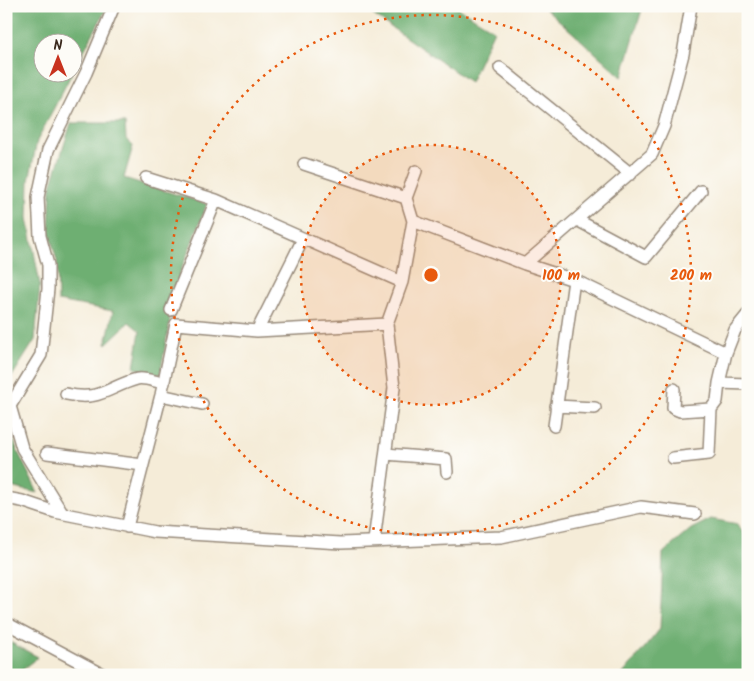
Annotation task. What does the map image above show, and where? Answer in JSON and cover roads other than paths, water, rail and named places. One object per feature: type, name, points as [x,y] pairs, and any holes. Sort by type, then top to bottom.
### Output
[{"type":"street","points":[[62,513],[22,448],[10,406],[41,355],[48,289],[48,265],[40,236],[38,197],[48,150],[86,74],[114,6]]},
{"type":"street","points":[[525,264],[652,154],[664,126],[683,54],[692,6]]},
{"type":"street","points":[[500,68],[631,174]]},
{"type":"street","points":[[304,164],[406,198]]},
{"type":"street","points":[[374,541],[394,388],[387,324],[402,282],[413,221],[406,198],[416,171]]},
{"type":"street","points":[[146,178],[216,200],[402,282]]},
{"type":"street","points":[[577,220],[646,257],[701,191]]},
{"type":"street","points":[[171,310],[216,200]]},
{"type":"street","points":[[413,221],[525,264],[574,280],[726,353]]},
{"type":"street","points":[[257,331],[303,239]]},
{"type":"street","points":[[554,426],[574,280]]},
{"type":"street","points":[[673,458],[708,454],[710,409],[717,401],[726,353],[735,330],[748,314]]},
{"type":"street","points":[[128,527],[164,383],[176,324],[257,331],[387,324]]},
{"type":"street","points":[[66,394],[80,398],[104,394],[138,378],[164,383]]},
{"type":"street","points":[[719,383],[748,384]]},
{"type":"street","points":[[674,389],[674,408],[680,411],[710,409]]},
{"type":"street","points":[[161,395],[202,404]]},
{"type":"street","points":[[556,406],[595,408]]},
{"type":"street","points":[[47,453],[143,464]]},
{"type":"street","points":[[386,454],[446,459],[447,472]]},
{"type":"street","points":[[6,498],[22,500],[62,513],[155,532],[331,542],[501,537],[642,507],[695,514]]},
{"type":"street","points":[[6,623],[98,673]]}]
